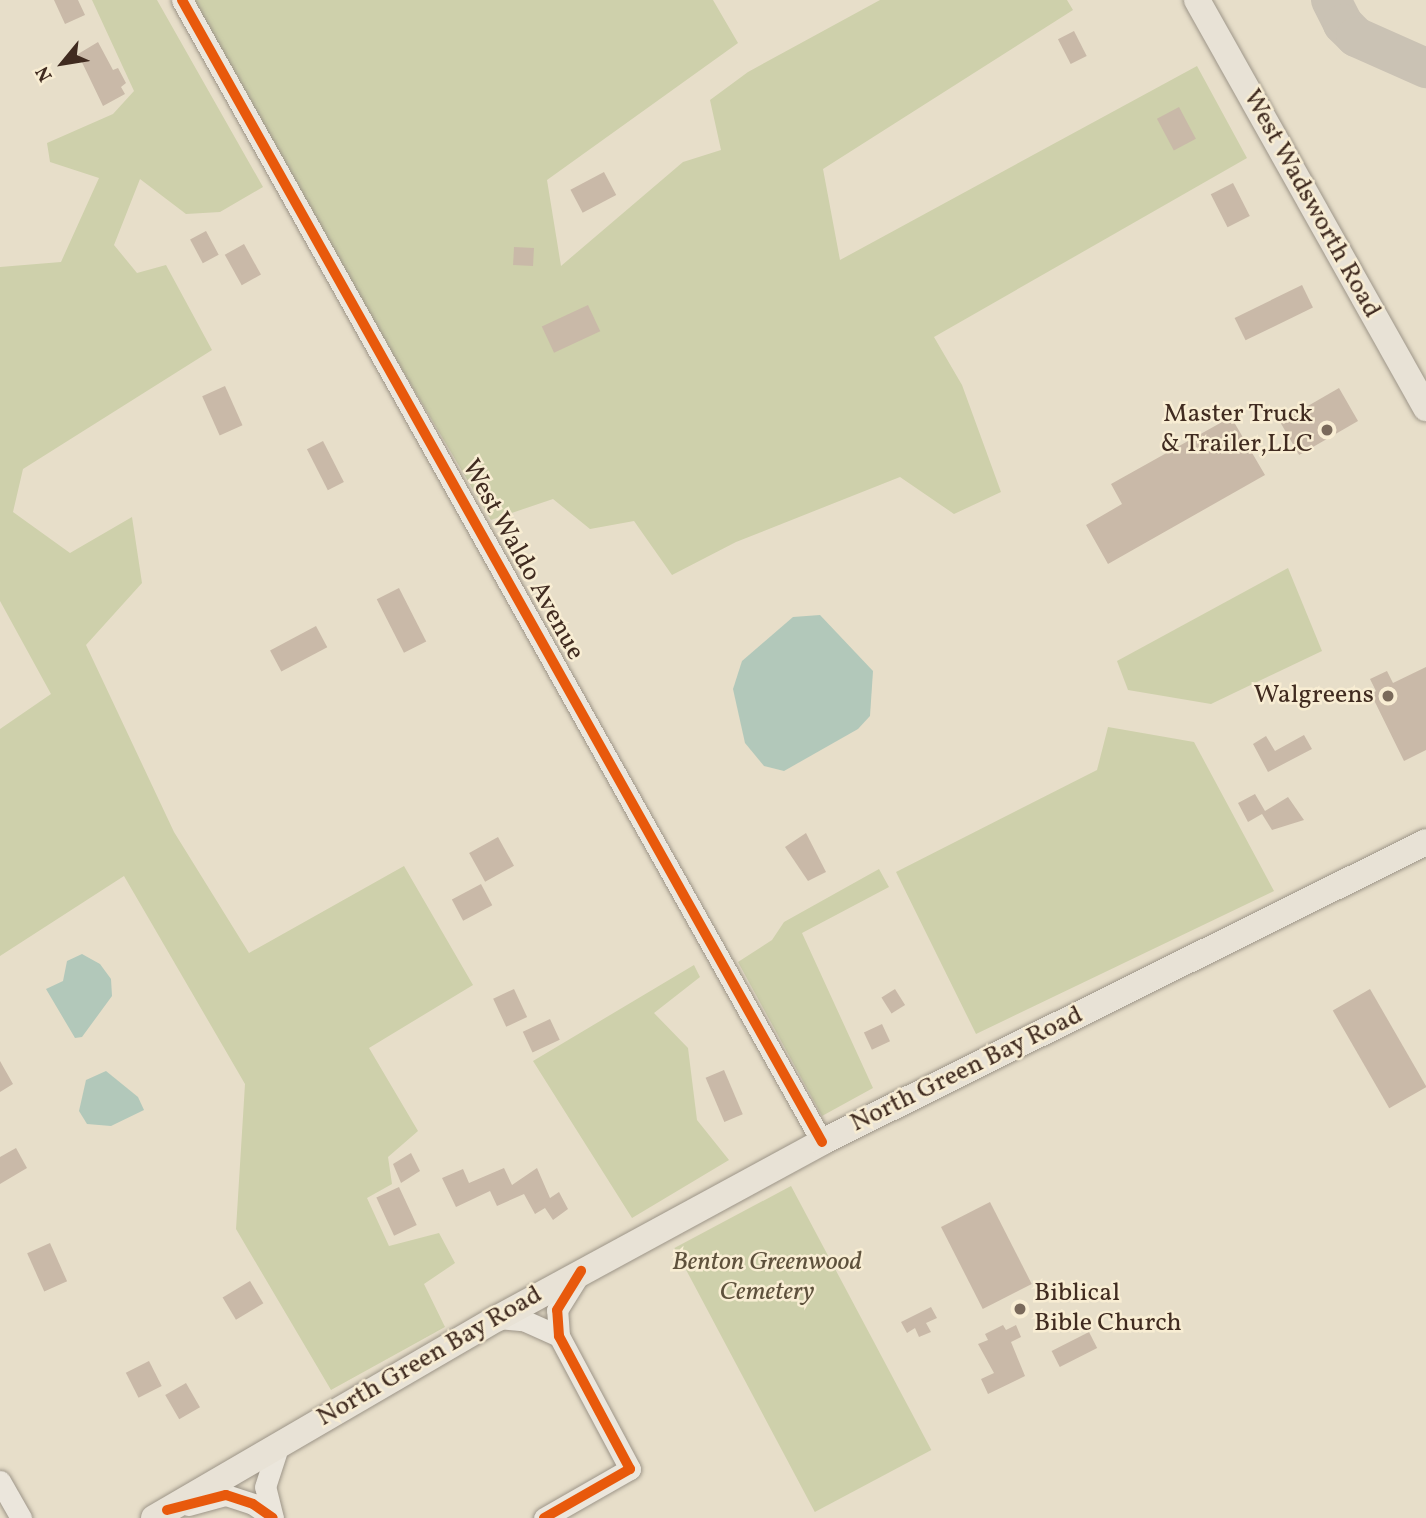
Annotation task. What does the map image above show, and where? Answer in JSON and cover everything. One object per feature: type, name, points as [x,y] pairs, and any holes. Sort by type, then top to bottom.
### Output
[{"type":"main road","name":"West Wadsworth Road","points":[[1197,0],[1426,408]]},
{"type":"main road","name":"North Green Bay Road","points":[[160,1514],[581,1271],[822,1142],[1426,845]]},
{"type":"street","name":"West Waldo Avenue","points":[[182,0],[822,1142]]},
{"type":"street","points":[[544,1518],[630,1469],[559,1336],[557,1310],[581,1271]]},
{"type":"street","points":[[498,1318],[523,1320],[559,1336]]},
{"type":"street","points":[[273,1518],[265,1487],[279,1444]]},
{"type":"street","points":[[0,1481],[21,1518]]},
{"type":"street","points":[[160,1514],[226,1495],[253,1504],[273,1518]]},
{"type":"green space","points":[[92,0],[157,0],[263,187],[220,212],[186,214],[140,179],[114,245],[137,273],[166,265],[212,350],[23,469],[13,512],[70,553],[132,517],[142,583],[86,645],[174,832],[249,953],[404,866],[473,985],[369,1048],[418,1131],[388,1157],[392,1184],[367,1198],[389,1246],[439,1233],[455,1263],[424,1284],[445,1327],[331,1390],[236,1229],[245,1084],[124,876],[0,956],[0,729],[51,694],[0,601],[0,267],[61,262],[99,178],[50,162],[47,143],[113,114],[134,91]]},
{"type":"green space","points":[[184,0],[713,0],[738,43],[547,180],[561,266],[683,162],[721,150],[710,100],[748,72],[880,0],[1067,0],[1073,10],[823,169],[840,260],[1197,66],[1247,158],[934,337],[962,385],[1001,492],[954,514],[900,477],[736,542],[672,575],[634,521],[590,529],[553,499],[491,520]]},
{"type":"green space","points":[[1288,568],[1322,651],[1211,704],[1128,690],[1117,661]]},
{"type":"green space","points":[[1108,727],[1194,742],[1274,891],[976,1034],[896,872],[1097,770]]},
{"type":"green space","points":[[879,869],[889,887],[802,933],[873,1088],[822,1116],[738,962],[772,940],[784,922]]},
{"type":"green space","points":[[694,965],[700,977],[654,1013],[688,1048],[697,1120],[729,1160],[632,1218],[533,1061]]},
{"type":"green space","name":"Benton Greenwood Cemetery","points":[[791,1186],[931,1450],[815,1512],[674,1248]]},
{"type":"shaded area","points":[[820,615],[873,671],[870,716],[858,729],[784,771],[764,766],[745,743],[733,689],[742,661],[793,617]]},
{"type":"shaded area","points":[[82,954],[100,964],[111,979],[112,996],[82,1037],[75,1038],[46,989],[63,981],[67,961]]},
{"type":"shaded area","points":[[106,1071],[138,1097],[144,1110],[111,1126],[87,1124],[79,1111],[86,1080]]},
{"type":"building","points":[[54,0],[78,0],[85,15],[65,24]]},
{"type":"building","points":[[1074,31],[1087,56],[1071,64],[1058,39]]},
{"type":"building","points":[[98,42],[113,70],[118,68],[126,83],[121,87],[125,94],[103,106],[78,54]]},
{"type":"building","points":[[1179,107],[1196,139],[1174,151],[1157,119]]},
{"type":"building","points":[[604,172],[616,195],[583,213],[570,190]]},
{"type":"building","points":[[1233,183],[1250,216],[1228,227],[1211,194]]},
{"type":"building","points":[[206,231],[219,255],[203,263],[190,239]]},
{"type":"building","points":[[244,244],[261,275],[242,285],[225,255]]},
{"type":"building","points":[[514,247],[534,248],[533,266],[513,265]]},
{"type":"building","points":[[1302,285],[1313,307],[1246,340],[1235,318]]},
{"type":"building","points":[[588,305],[600,331],[554,353],[542,327]]},
{"type":"building","points":[[225,386],[242,425],[220,435],[202,396]]},
{"type":"building","points":[[1339,388],[1358,421],[1299,455],[1280,422]]},
{"type":"building","points":[[1231,417],[1265,475],[1108,564],[1086,525],[1122,504],[1111,484]]},
{"type":"building","points":[[323,441],[344,482],[328,490],[307,449]]},
{"type":"building","points":[[399,588],[426,641],[404,653],[377,599]]},
{"type":"building","points":[[316,626],[327,647],[281,672],[270,650]]},
{"type":"building","name":"Walgreens","points":[[1426,667],[1426,750],[1404,761],[1371,694],[1376,691],[1370,679],[1387,671],[1393,683]]},
{"type":"building","points":[[1304,735],[1312,749],[1268,772],[1253,744],[1266,736],[1275,751]]},
{"type":"building","points":[[1255,794],[1265,811],[1288,797],[1304,820],[1272,830],[1262,814],[1248,822],[1238,803]]},
{"type":"building","points":[[806,833],[826,872],[808,881],[785,847]]},
{"type":"building","points":[[498,837],[514,866],[485,882],[469,853]]},
{"type":"building","points":[[481,884],[492,905],[463,921],[452,899]]},
{"type":"building","points":[[514,989],[527,1017],[506,1027],[493,999]]},
{"type":"building","points":[[895,989],[905,1005],[891,1014],[881,997]]},
{"type":"building","points":[[1370,989],[1426,1086],[1389,1108],[1333,1011]]},
{"type":"building","points":[[550,1019],[560,1040],[533,1053],[523,1032]]},
{"type":"building","points":[[882,1024],[890,1041],[872,1050],[864,1032]]},
{"type":"building","points":[[0,1061],[13,1084],[0,1092]]},
{"type":"building","points":[[724,1070],[743,1114],[724,1122],[706,1078]]},
{"type":"building","points":[[16,1148],[27,1168],[0,1184],[0,1157]]},
{"type":"building","points":[[411,1153],[420,1171],[401,1183],[393,1164]]},
{"type":"building","points":[[504,1168],[512,1185],[537,1168],[550,1198],[559,1192],[568,1209],[553,1220],[545,1208],[535,1214],[524,1194],[497,1206],[490,1191],[456,1207],[442,1178],[463,1169],[469,1183]]},
{"type":"building","points":[[399,1187],[417,1225],[394,1236],[376,1198]]},
{"type":"building","points":[[990,1202],[1032,1284],[983,1309],[941,1227]]},
{"type":"building","points":[[50,1243],[67,1281],[44,1292],[27,1253]]},
{"type":"building","points":[[250,1281],[263,1303],[236,1320],[223,1297]]},
{"type":"building","points":[[931,1307],[937,1318],[926,1323],[931,1332],[919,1337],[915,1328],[907,1333],[901,1322]]},
{"type":"building","points":[[1003,1325],[1006,1330],[1016,1325],[1021,1337],[1011,1342],[1025,1376],[988,1394],[981,1379],[994,1373],[978,1344],[988,1340],[985,1334]]},
{"type":"building","points":[[1089,1332],[1097,1348],[1060,1367],[1052,1351]]},
{"type":"building","points":[[149,1361],[162,1386],[139,1398],[126,1373]]},
{"type":"building","points":[[186,1383],[200,1407],[179,1419],[165,1395]]},
{"type":"taxiway","points":[[1331,0],[1343,24],[1356,37],[1426,68]]},
{"type":"cycle path","points":[[182,0],[822,1142]]},
{"type":"cycle path","points":[[544,1518],[630,1469],[559,1336],[557,1310],[581,1271]]},
{"type":"cycle path","points":[[167,1510],[226,1495],[253,1504],[273,1518]]},
{"type":"place","name":"Master Truck & Trailer,LLC","points":[[1327,430]]},
{"type":"place","name":"Walgreens","points":[[1388,696]]},
{"type":"place","name":"Biblical Bible Church","points":[[1020,1309]]}]
